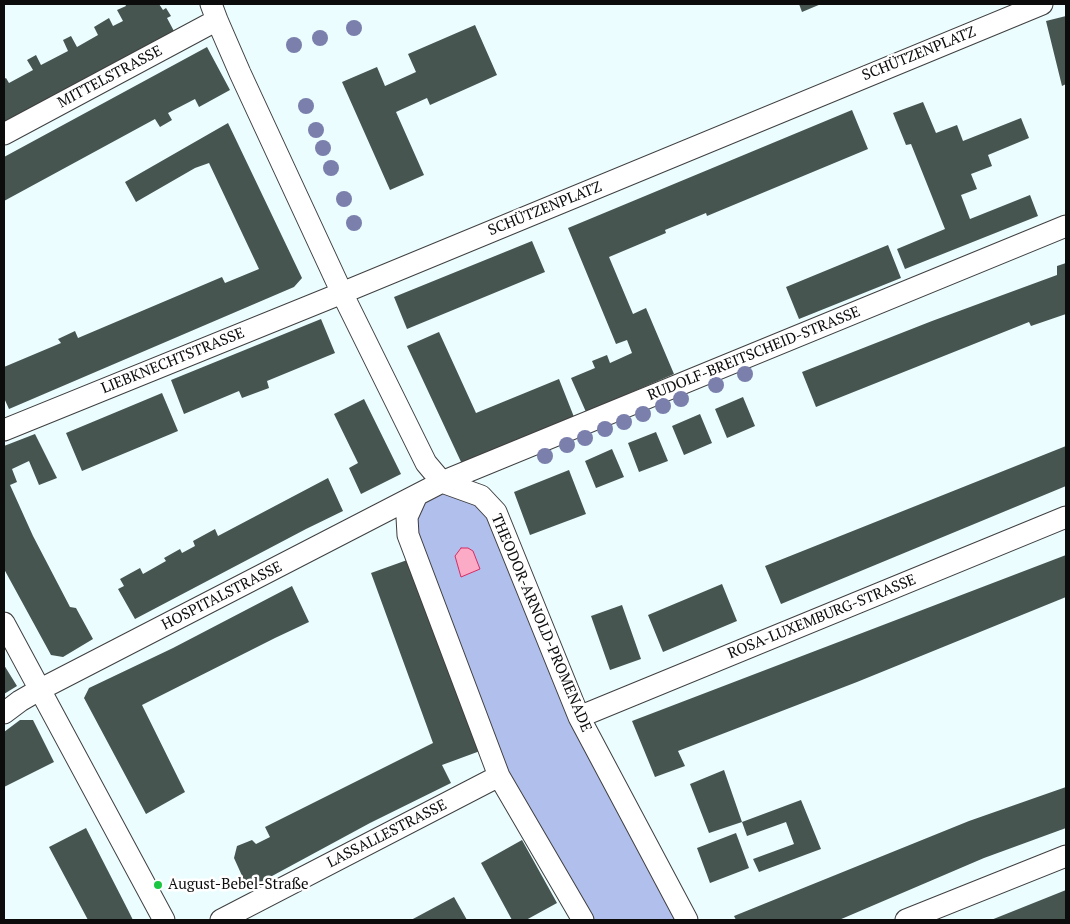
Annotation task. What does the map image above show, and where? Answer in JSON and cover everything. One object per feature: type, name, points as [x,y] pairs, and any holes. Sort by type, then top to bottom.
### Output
[{"type":"street","name":"SCHÜTZENPLATZ","points":[[342,293],[1042,4]]},
{"type":"street","points":[[214,12],[342,293],[426,463],[442,482]]},
{"type":"street","name":"MITTELSTRASSE","points":[[4,134],[214,12]]},
{"type":"street","name":"RUDOLF-BREITSCHEID-STRASSE","points":[[442,482],[1066,226]]},
{"type":"street","name":"LIEBKNECHTSTRASSE","points":[[4,430],[342,293]]},
{"type":"street","name":"HOSPITALSTRASSE","points":[[4,713],[38,690],[442,482]]},
{"type":"street","name":"THEODOR-ARNOLD-PROMENADE","points":[[442,482],[481,496],[496,512],[579,717],[687,920]]},
{"type":"street","points":[[417,495],[408,517],[408,535],[499,776],[584,920]]},
{"type":"street","name":"ROSA-LUXEMBURG-STRASSE","points":[[579,717],[1066,517]]},
{"type":"street","points":[[4,623],[38,690],[164,920]]},
{"type":"street","name":"LASSALLESTRASSE","points":[[221,920],[499,776]]},
{"type":"street","points":[[906,920],[1066,856]]},
{"type":"shaded area","points":[[443,487],[478,500],[681,920],[590,920],[502,771],[413,537],[420,499]]},
{"type":"shaded area","points":[[461,548],[468,548],[473,551],[480,569],[461,577],[455,556]]},
{"type":"building","points":[[125,4],[159,4],[163,10],[166,8],[171,16],[167,18],[175,33],[4,126],[4,79],[6,78],[9,83],[33,70],[27,60],[36,55],[41,65],[68,51],[63,40],[71,36],[77,47],[98,35],[94,27],[109,18],[113,26],[123,21],[117,10],[126,6]]},
{"type":"building","points":[[799,4],[821,4],[802,12]]},
{"type":"building","points":[[1066,16],[1066,84],[1062,86],[1046,21]]},
{"type":"building","points":[[475,25],[497,75],[430,105],[427,98],[396,112],[424,175],[390,190],[342,82],[377,67],[385,86],[416,72],[408,54]]},
{"type":"building","points":[[207,47],[230,90],[199,107],[195,99],[168,113],[172,120],[160,127],[155,119],[4,201],[4,157]]},
{"type":"building","points":[[923,102],[936,133],[957,125],[963,141],[1021,118],[1029,138],[988,155],[992,166],[971,174],[977,189],[961,195],[970,219],[1030,195],[1038,216],[905,269],[897,249],[945,229],[911,144],[906,145],[893,113]]},
{"type":"building","points":[[852,110],[868,149],[707,216],[706,213],[665,230],[666,233],[609,257],[633,314],[646,308],[674,374],[586,412],[571,378],[595,368],[592,361],[607,355],[610,363],[632,353],[627,340],[616,344],[568,228]]},
{"type":"building","points":[[228,123],[302,278],[294,287],[9,409],[4,398],[4,367],[61,343],[58,339],[75,331],[78,338],[222,277],[225,283],[259,269],[209,163],[195,168],[136,202],[125,182]]},
{"type":"building","points":[[532,241],[545,272],[407,329],[394,297]]},
{"type":"building","points":[[888,245],[901,278],[799,319],[786,287]]},
{"type":"building","points":[[1066,263],[1066,314],[1031,326],[1029,322],[816,407],[802,372],[1057,275],[1057,266]]},
{"type":"building","points":[[321,319],[335,353],[267,381],[269,388],[242,398],[239,391],[184,414],[171,380]]},
{"type":"building","points":[[439,332],[476,413],[559,379],[574,417],[462,464],[407,346]]},
{"type":"building","points":[[162,393],[178,431],[82,471],[66,433]]},
{"type":"building","points":[[743,397],[755,426],[727,438],[715,409]]},
{"type":"building","points":[[364,399],[401,474],[361,494],[349,468],[358,463],[334,414]]},
{"type":"building","points":[[700,414],[712,443],[684,455],[672,426]]},
{"type":"building","points":[[656,432],[668,461],[639,472],[628,443]]},
{"type":"building","points":[[35,434],[57,478],[39,485],[29,461],[12,469],[17,482],[10,485],[33,536],[70,607],[76,608],[93,639],[63,657],[51,655],[4,569],[4,446]]},
{"type":"building","points":[[1066,446],[1066,486],[781,604],[765,566]]},
{"type":"building","points":[[612,449],[624,477],[596,488],[585,461]]},
{"type":"building","points":[[569,470],[586,514],[530,535],[514,492]]},
{"type":"building","points":[[328,478],[343,511],[135,619],[118,589],[124,586],[120,579],[140,568],[143,574],[166,561],[164,558],[180,549],[182,553],[195,546],[193,541],[215,529],[218,536]]},
{"type":"building","points":[[1066,555],[1066,597],[857,682],[678,751],[685,766],[655,777],[632,721]]},
{"type":"building","points":[[410,559],[480,751],[442,765],[451,783],[370,823],[248,889],[234,858],[237,846],[252,840],[256,844],[270,837],[265,827],[433,743],[371,573]]},
{"type":"building","points":[[722,584],[737,621],[663,652],[648,615]]},
{"type":"building","points":[[292,586],[309,622],[142,705],[185,792],[146,814],[84,698],[89,688],[173,648]]},
{"type":"building","points":[[622,605],[641,659],[610,670],[591,616]]},
{"type":"building","points":[[4,665],[17,686],[4,694]]},
{"type":"building","points":[[20,720],[33,720],[54,762],[4,787],[4,732]]},
{"type":"building","points":[[724,770],[742,822],[709,833],[690,784]]},
{"type":"building","points":[[1066,787],[1066,828],[984,858],[839,920],[736,920],[734,916],[969,821]]},
{"type":"building","points":[[801,800],[821,849],[759,872],[753,859],[794,844],[786,822],[747,836],[742,822]]},
{"type":"building","points":[[86,828],[133,920],[88,920],[49,847]]},
{"type":"building","points":[[736,833],[749,868],[710,883],[697,848]]},
{"type":"building","points":[[522,840],[557,903],[526,920],[512,920],[481,863]]},
{"type":"building","points":[[1066,890],[1066,920],[991,920]]},
{"type":"building","points":[[454,897],[467,920],[411,920]]},
{"type":"place","name":"August-Bebel-Straße","points":[[158,885]]}]
